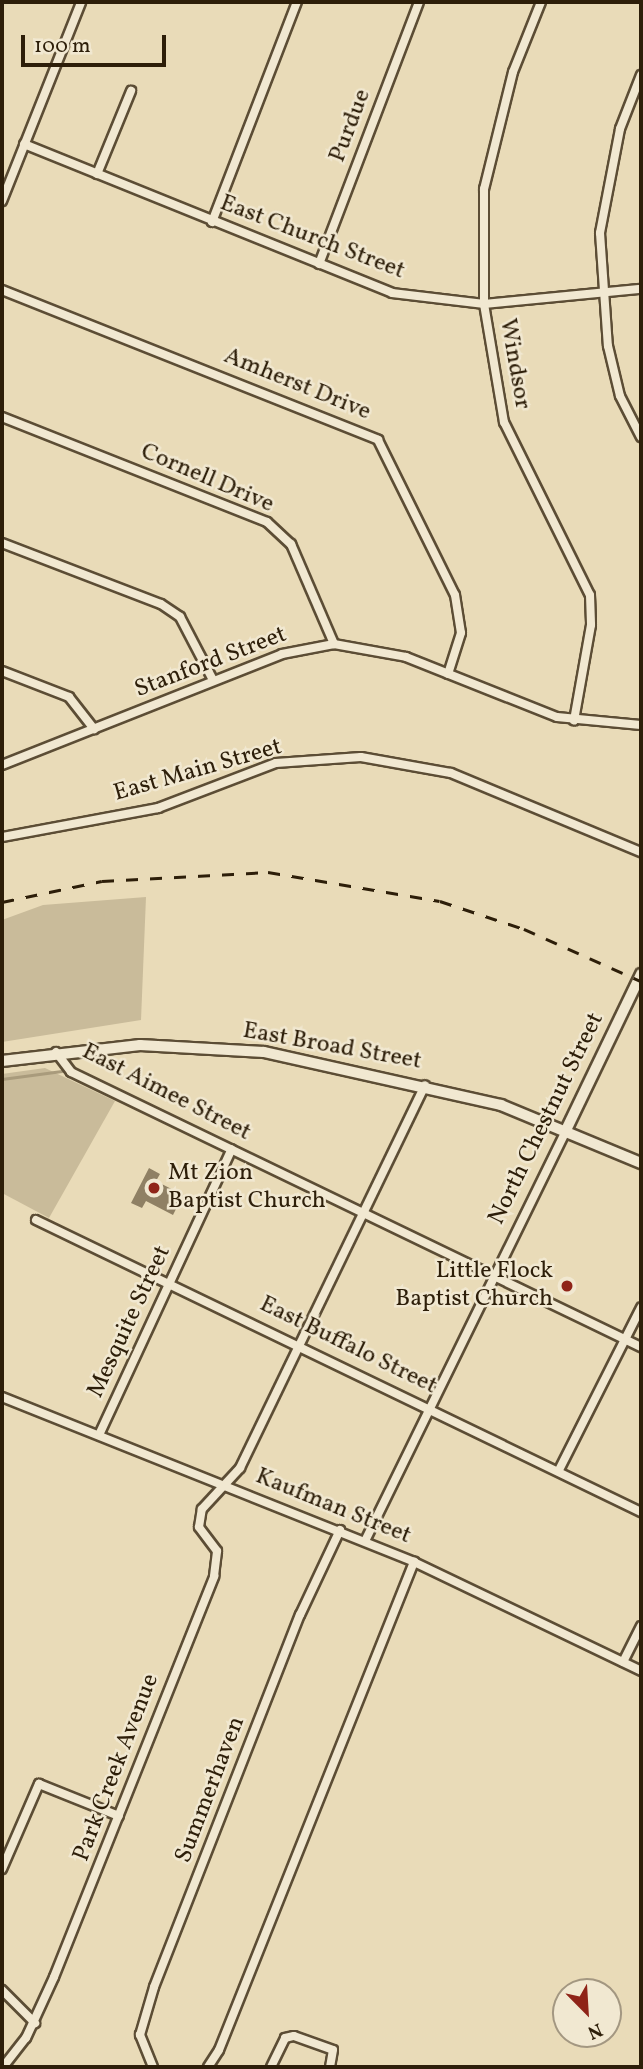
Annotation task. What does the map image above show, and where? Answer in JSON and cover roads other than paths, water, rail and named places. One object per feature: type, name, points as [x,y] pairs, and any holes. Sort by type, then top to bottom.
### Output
[{"type":"main road","name":"East Broad Street","points":[[2,1061],[55,1052],[140,1045],[264,1052],[425,1085],[566,1128],[641,1163]]},
{"type":"street","points":[[2,201],[81,2]]},
{"type":"street","points":[[212,222],[297,2]]},
{"type":"street","name":"Purdue","points":[[319,264],[419,2]]},
{"type":"street","name":"Windsor","points":[[541,2],[513,72],[484,189],[484,304],[504,422],[590,595],[591,625],[574,720]]},
{"type":"street","points":[[641,75],[620,129],[600,233],[608,346],[620,396],[641,437]]},
{"type":"street","points":[[97,174],[131,91]]},
{"type":"street","name":"East Church Street","points":[[24,145],[392,293],[484,304],[641,289]]},
{"type":"street","name":"Amherst Drive","points":[[2,290],[378,440],[455,596],[461,633],[448,674]]},
{"type":"street","name":"Cornell Drive","points":[[2,417],[267,522],[290,544],[334,644]]},
{"type":"street","points":[[2,543],[161,604],[180,617],[213,680]]},
{"type":"street","name":"Stanford Street","points":[[2,765],[282,654],[334,644],[406,657],[537,711],[574,720],[641,724]]},
{"type":"street","points":[[2,671],[69,697],[94,729]]},
{"type":"street","name":"East Main Street","points":[[2,837],[158,808],[276,763],[361,757],[451,773],[641,852]]},
{"type":"street","name":"North Chestnut Street","points":[[365,1541],[640,977]]},
{"type":"street","name":"East Aimee Street","points":[[55,1052],[71,1072],[364,1211],[641,1348]]},
{"type":"street","points":[[224,1484],[240,1468],[425,1085]]},
{"type":"street","name":"Mesquite Street","points":[[99,1435],[232,1149]]},
{"type":"street","name":"East Buffalo Street","points":[[36,1220],[301,1344],[641,1512]]},
{"type":"street","points":[[559,1470],[641,1308]]},
{"type":"street","name":"Kaufman Street","points":[[2,1397],[340,1530],[414,1562],[641,1671]]},
{"type":"street","name":"Park Creek Avenue","points":[[3,2067],[35,2022],[214,1577],[217,1551],[199,1519],[211,1493],[224,1484]]},
{"type":"street","name":"Summerhaven","points":[[153,2067],[140,2035],[154,1987],[300,1615],[340,1530]]},
{"type":"street","points":[[208,2067],[219,2050],[414,1562]]},
{"type":"street","points":[[623,1662],[641,1626]]},
{"type":"street","points":[[2,1869],[39,1784],[119,1816]]},
{"type":"street","points":[[2,1990],[35,2022]]},
{"type":"street","points":[[271,2067],[285,2038],[293,2036],[333,2050],[330,2067]]},
{"type":"waterway","points":[[2,1079],[61,1071]]},
{"type":"railway","points":[[2,902],[102,881],[268,872],[440,901],[524,929],[641,981]]},
{"type":"place","name":"Mt Zion Baptist Church","points":[[154,1188]]},
{"type":"place","name":"Little Flock Baptist Church","points":[[567,1286]]}]
